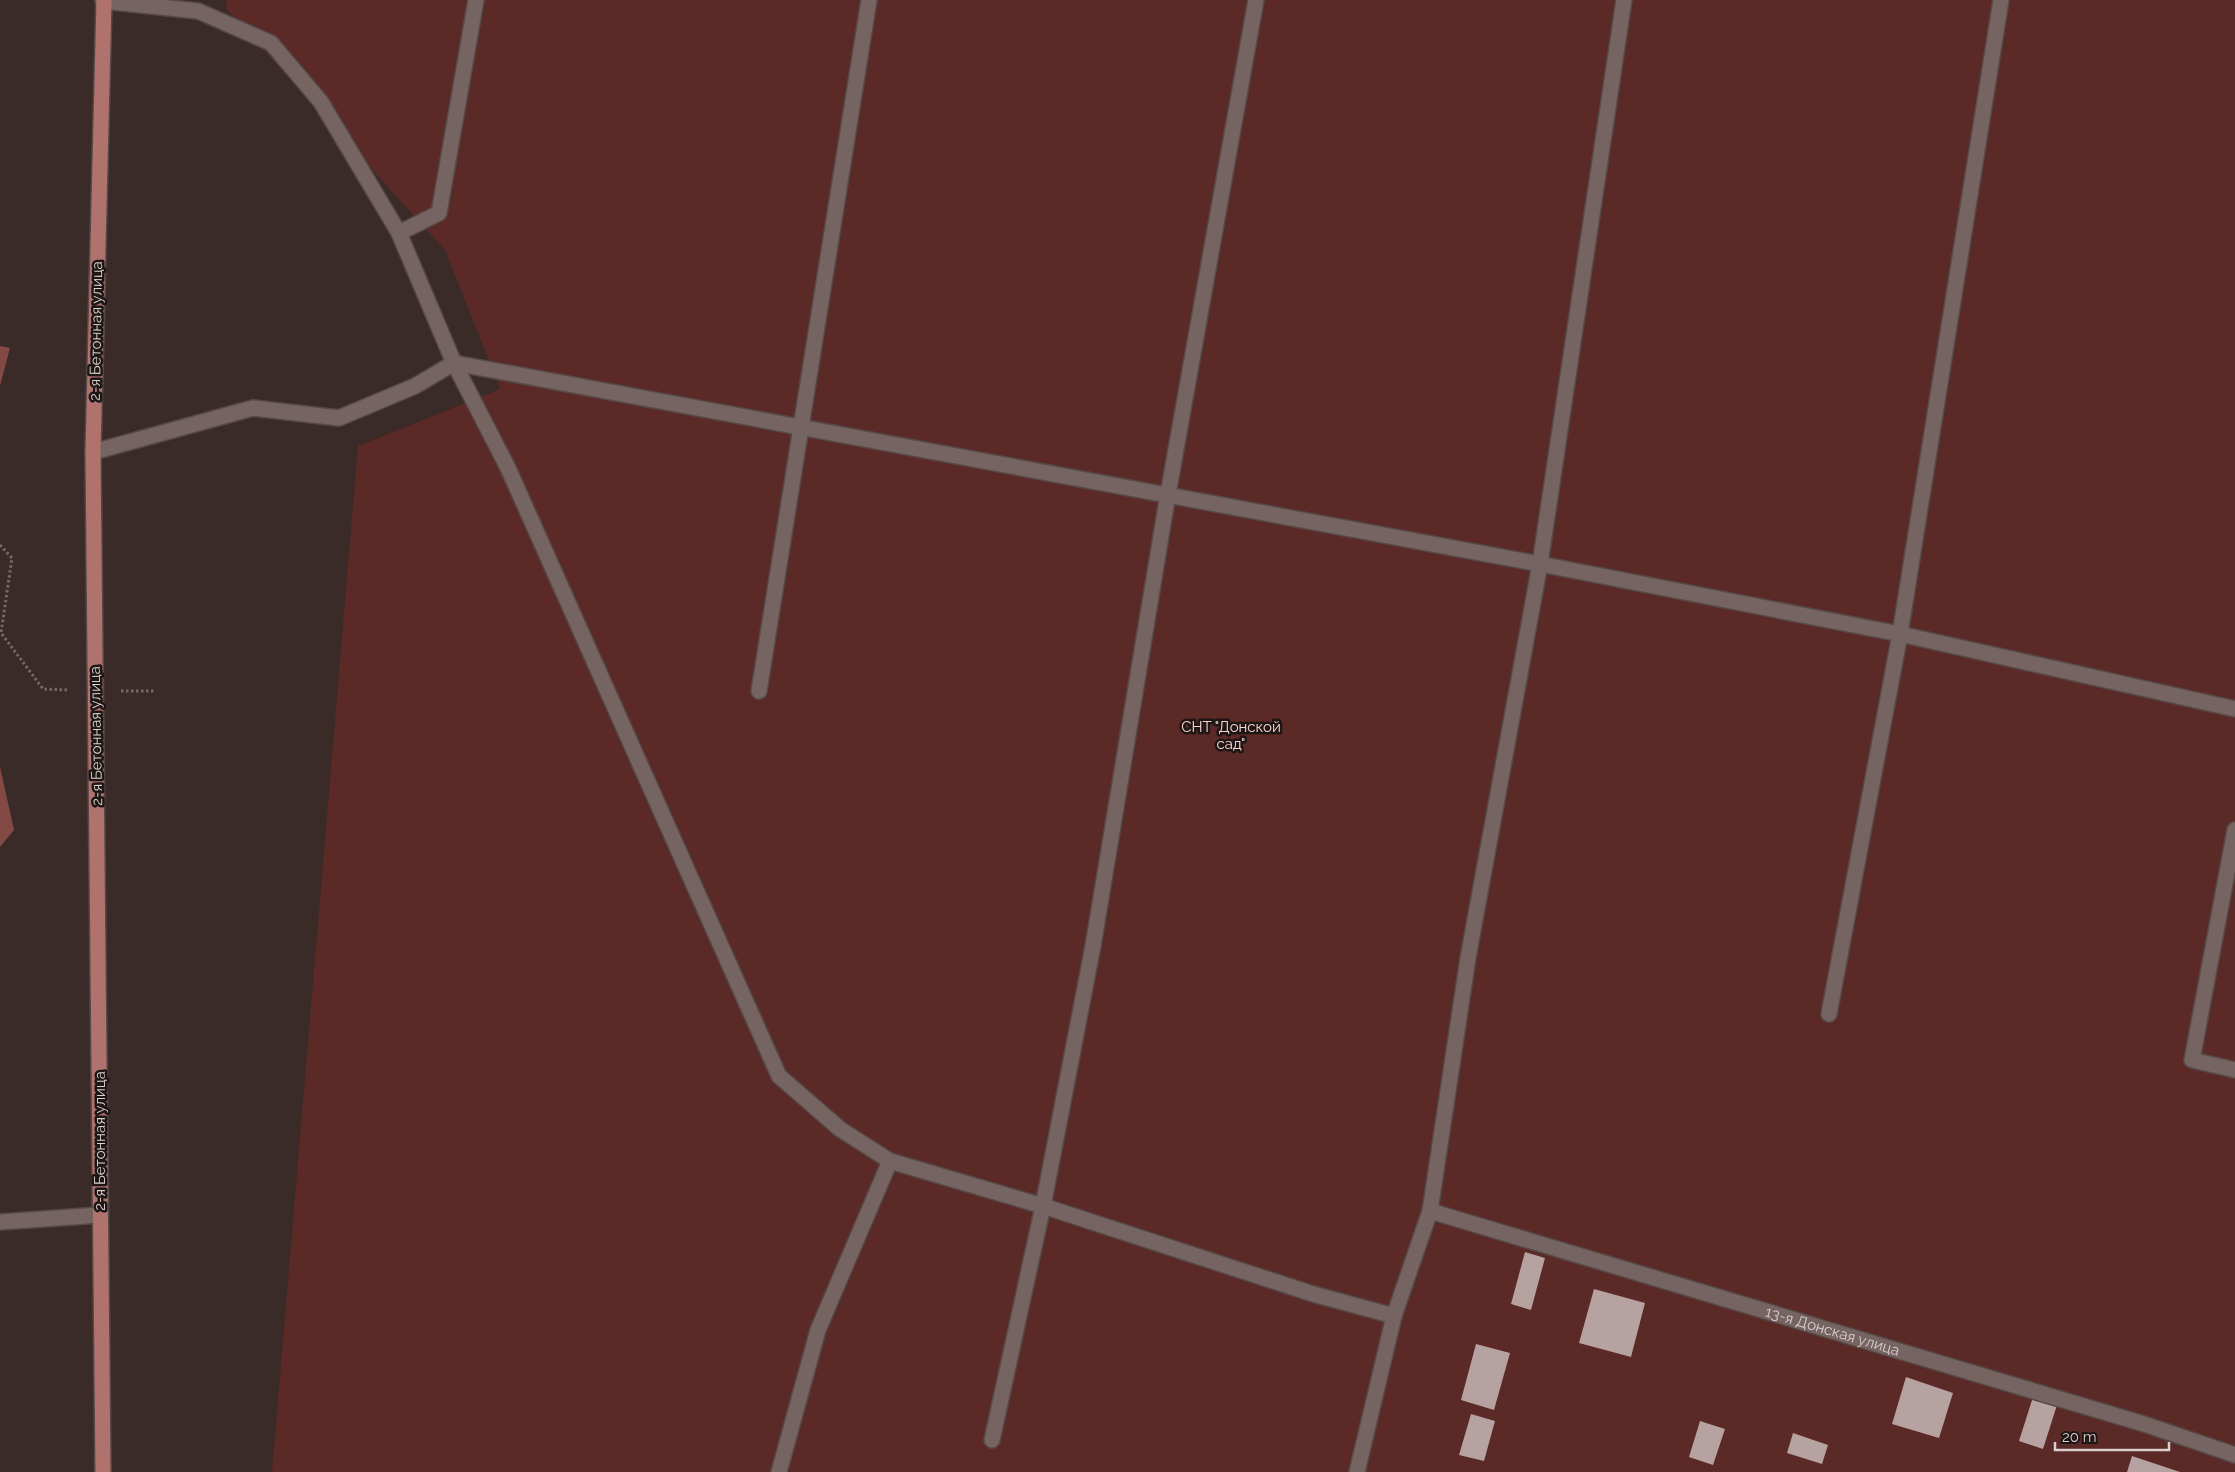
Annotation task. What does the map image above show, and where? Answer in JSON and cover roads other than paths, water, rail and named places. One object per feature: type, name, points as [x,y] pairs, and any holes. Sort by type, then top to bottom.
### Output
[{"type":"main road","name":"2-я Бетонная улица","points":[[103,1472],[93,452],[104,0]]},
{"type":"lane","points":[[104,0],[198,11],[271,43],[321,102],[399,233],[454,363],[508,468],[779,1076],[840,1129],[890,1161],[1043,1206],[1313,1294],[1394,1316]]},
{"type":"lane","points":[[399,233],[439,213],[476,0]]},
{"type":"lane","points":[[759,691],[869,0]]},
{"type":"lane","points":[[992,1440],[1043,1206],[1093,946],[1168,494],[1256,0]]},
{"type":"lane","points":[[1357,1472],[1394,1316],[1430,1211],[1468,958],[1540,564],[1624,0]]},
{"type":"lane","points":[[1829,1014],[1900,634],[2000,0]]},
{"type":"lane","points":[[93,452],[253,408],[339,418],[415,386],[454,363],[1540,564],[1900,634],[2235,709]]},
{"type":"lane","points":[[2235,830],[2192,1060],[2235,1070]]},
{"type":"lane","points":[[779,1472],[818,1330],[890,1161]]},
{"type":"lane","name":"13-я Донская улица","points":[[1430,1211],[2144,1424],[2235,1455]]},
{"type":"lane","points":[[0,1222],[100,1215]]},
{"type":"park label","name":"СНТ \"Донской сад\"","points":[[1231,736]]}]
